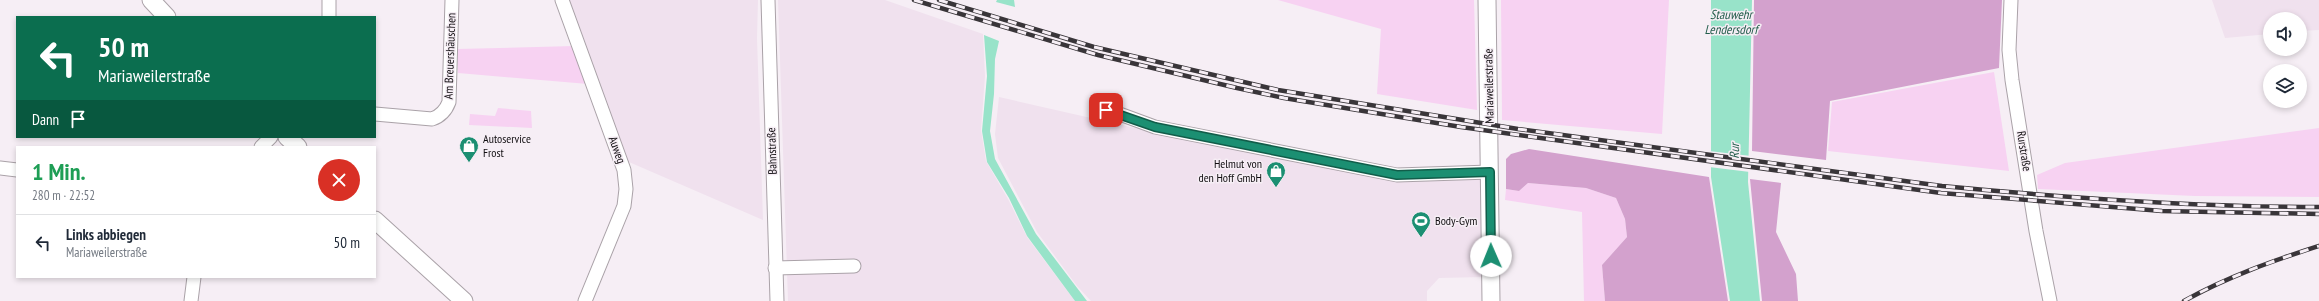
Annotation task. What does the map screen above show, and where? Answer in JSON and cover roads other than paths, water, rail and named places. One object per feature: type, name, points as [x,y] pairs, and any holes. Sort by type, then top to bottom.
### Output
[{"type":"main road","points":[[151,0],[166,16]]},
{"type":"main road","name":"Mariaweilerstraße","points":[[1487,0],[1491,301]]},
{"type":"main road","points":[[288,138],[297,146]]},
{"type":"main road","points":[[376,221],[464,301]]},
{"type":"street","points":[[329,0],[329,16]]},
{"type":"street","name":"Am Breuershäuschen","points":[[376,114],[432,119],[438,117],[447,108],[449,102],[452,0]]},
{"type":"street","name":"Auweg","points":[[562,0],[624,170],[626,189],[624,206],[585,301]]},
{"type":"street","name":"Bahnstraße","points":[[768,0],[777,301]]},
{"type":"street","name":"Rurstraße","points":[[2011,0],[2009,50],[2012,80],[2036,231],[2050,301]]},
{"type":"street","points":[[1106,110],[1155,127],[1397,175],[1490,172]]},
{"type":"street","points":[[262,146],[270,138]]},
{"type":"street","points":[[0,168],[16,170]]},
{"type":"street","points":[[776,268],[854,266]]},
{"type":"street","points":[[192,301],[194,278]]},
{"type":"water","points":[[997,0],[1014,0],[1015,7],[996,2]]},
{"type":"water","name":"Stauwehr Lendersdorf","points":[[1711,0],[1752,0],[1748,182],[1760,301],[1730,301],[1711,177]]},
{"type":"water","points":[[984,35],[999,41],[995,59],[994,94],[990,131],[995,159],[1036,234],[1087,301],[1075,301],[1027,236],[1009,198],[987,162],[982,131],[987,76]]},
{"type":"railway","points":[[914,0],[1098,55],[1237,88],[1284,98],[1461,127],[1941,193],[2162,211],[2319,214]]},
{"type":"railway","points":[[939,0],[1094,47],[1278,90],[1518,129],[1942,186],[2178,204],[2319,207]]},
{"type":"railway","points":[[2184,301],[2217,284],[2250,270],[2319,246]]},
{"type":"place","name":"Autoservice Frost","points":[[469,163]]},
{"type":"place","name":"Helmut von den Hoff GmbH","points":[[1276,188]]},
{"type":"place","name":"Body-Gym","points":[[1421,238]]},
{"type":"water label","name":"Rur","points":[[1734,151]]}]
